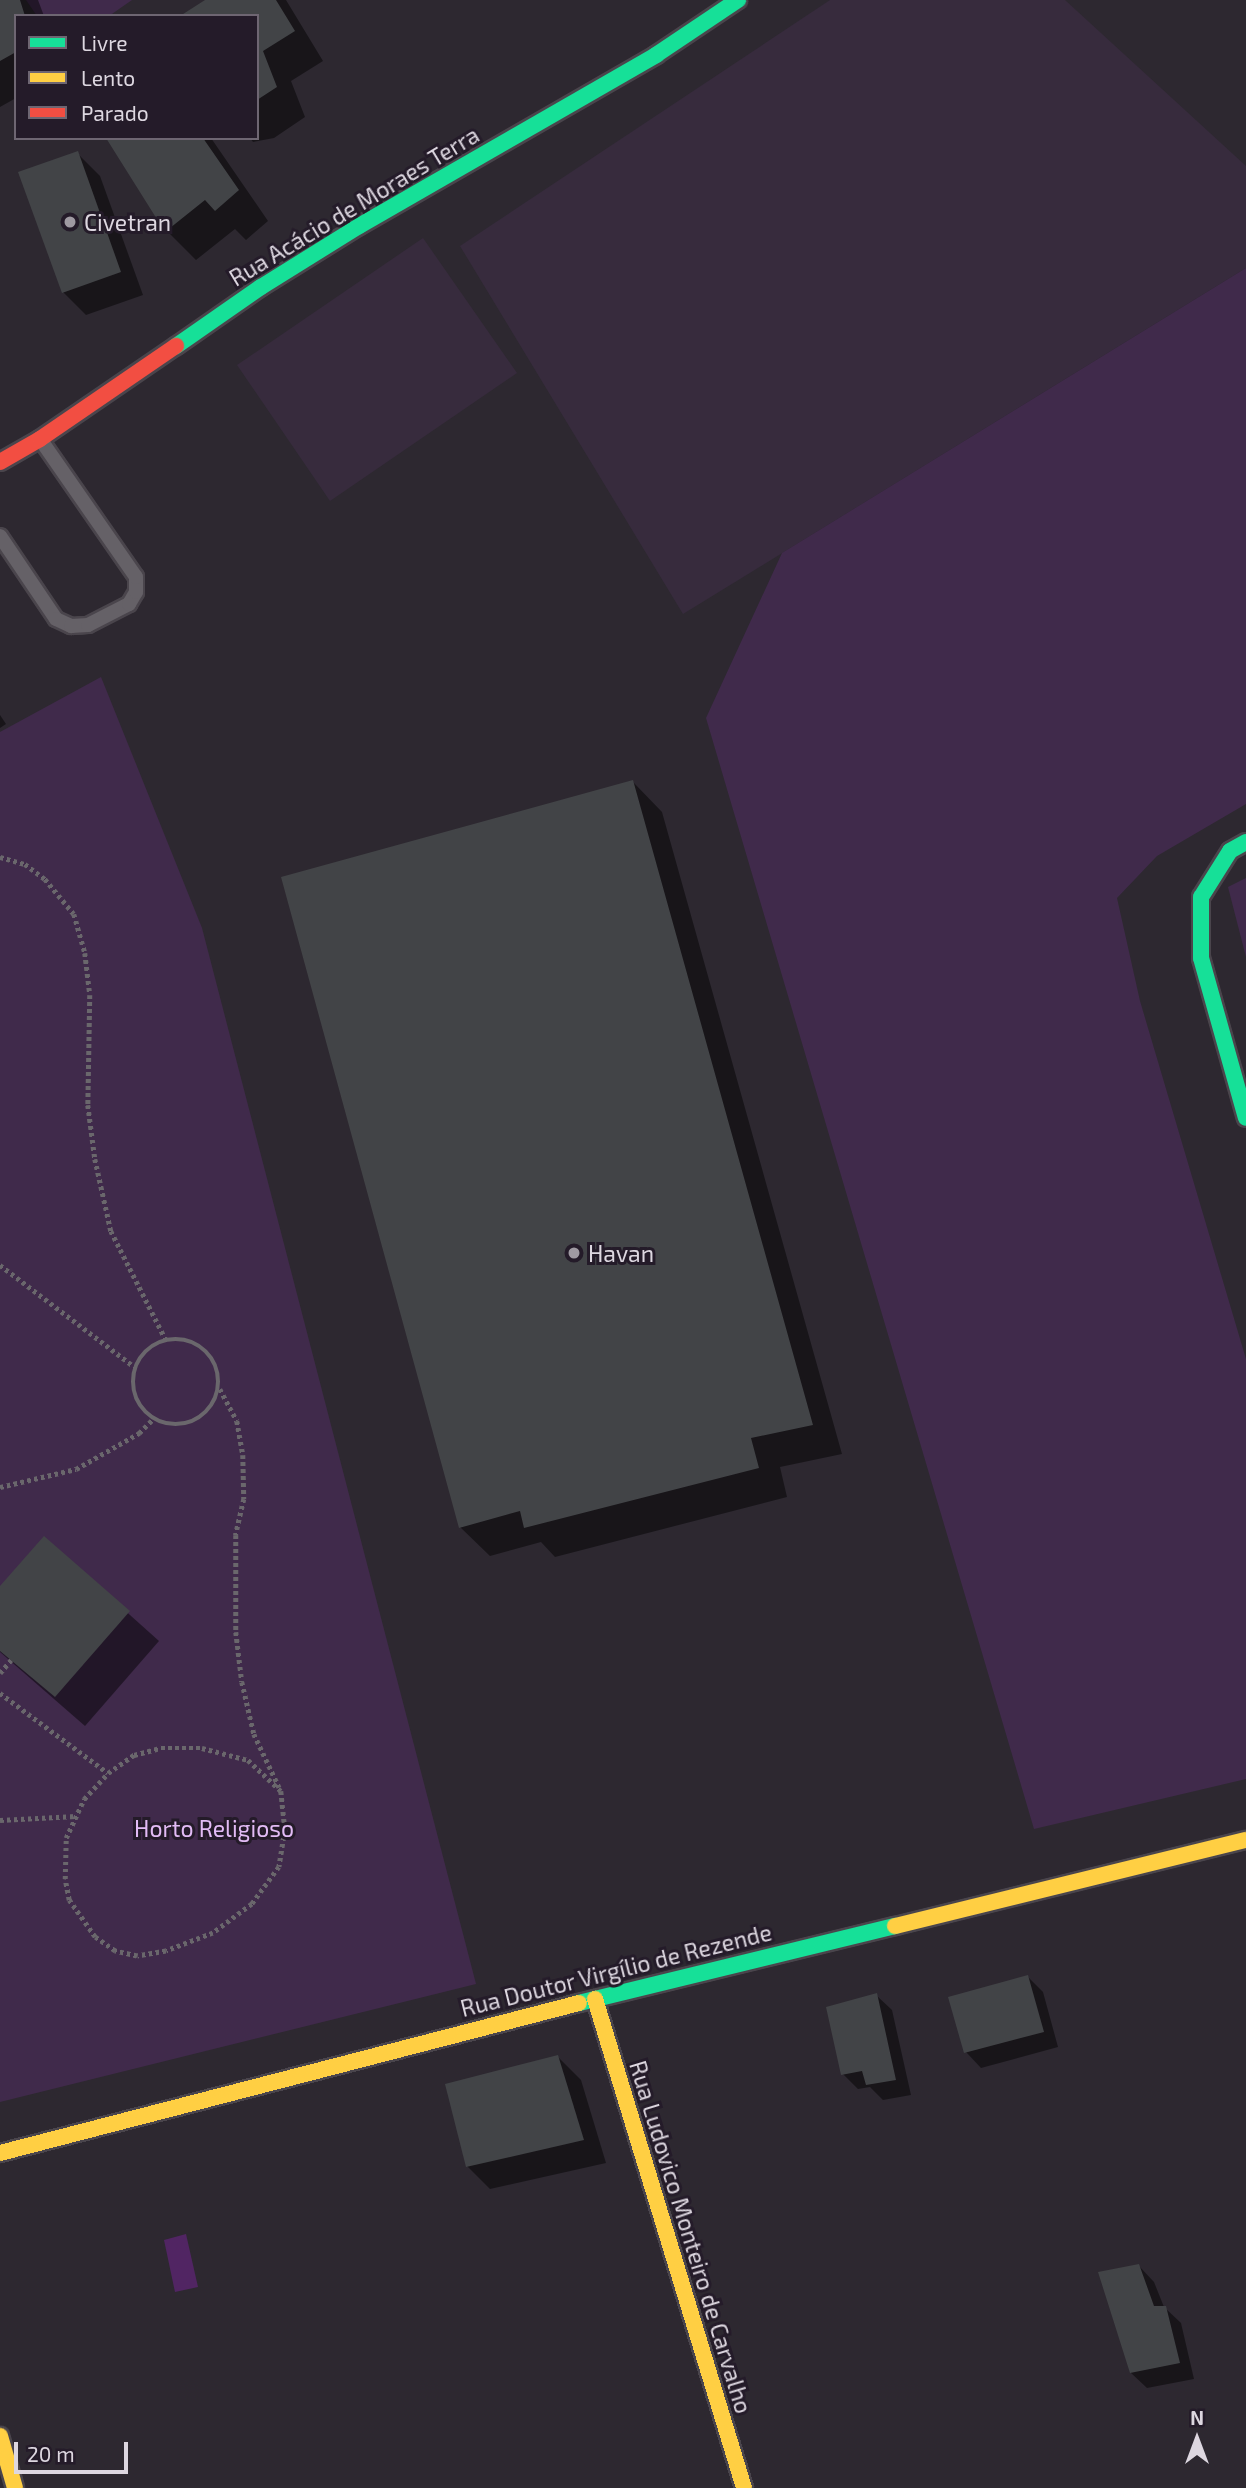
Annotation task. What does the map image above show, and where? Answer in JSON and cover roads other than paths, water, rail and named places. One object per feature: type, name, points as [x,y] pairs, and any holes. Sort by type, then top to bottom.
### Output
[{"type":"street","name":"Rua Acácio de Moraes Terra","points":[[0,462],[40,439],[261,287],[359,226],[656,55],[738,0]]},
{"type":"street","points":[[1246,842],[1230,852],[1201,897],[1201,958],[1246,1118]]},
{"type":"street","name":"Rua Doutor Virgílio de Rezende","points":[[0,2153],[595,1999],[1246,1840]]},
{"type":"street","name":"Rua Ludovico Monteiro de Carvalho","points":[[595,1999],[744,2488]]},
{"type":"street","points":[[0,2436],[15,2488]]},
{"type":"lane","points":[[0,536],[56,619],[71,626],[88,625],[129,604],[136,592],[136,577],[40,439]]},
{"type":"place","name":"Civetran","points":[[70,222]]},
{"type":"place","name":"Havan","points":[[574,1253]]},
{"type":"park label","name":"Horto Religioso","points":[[214,1828]]}]
